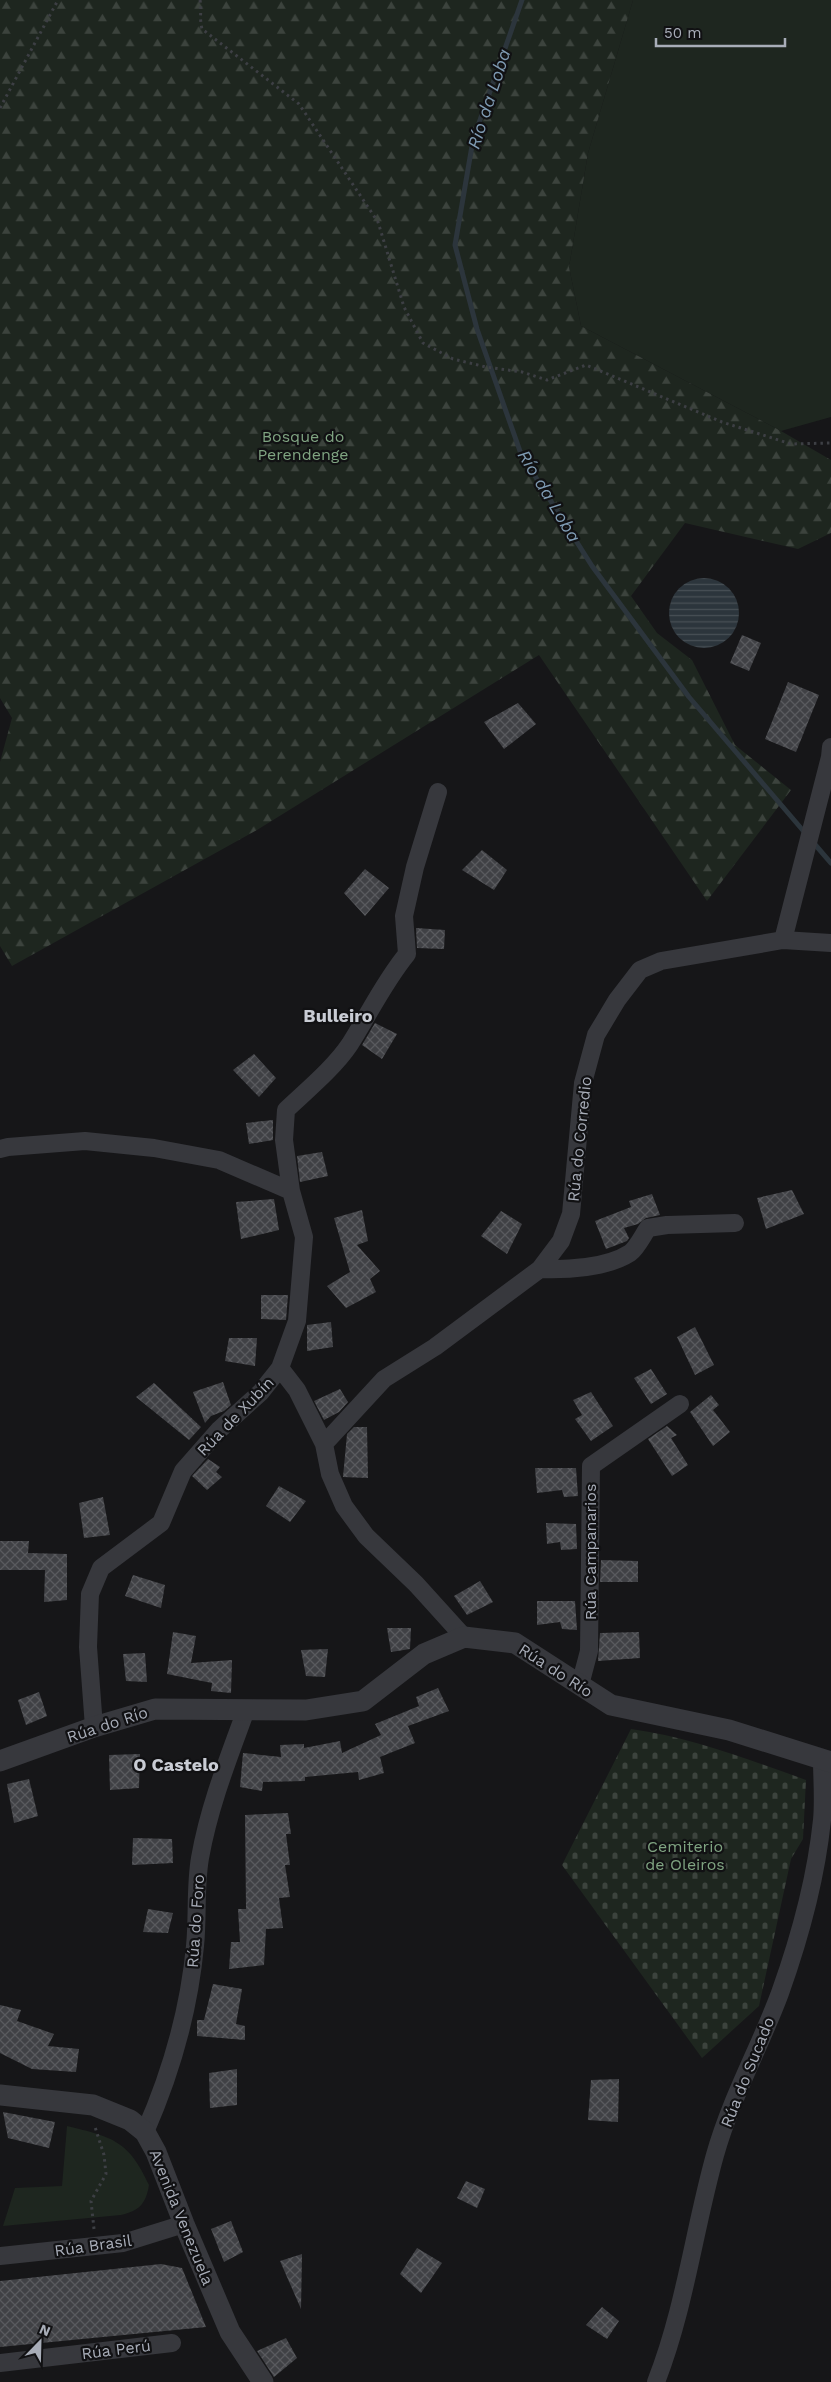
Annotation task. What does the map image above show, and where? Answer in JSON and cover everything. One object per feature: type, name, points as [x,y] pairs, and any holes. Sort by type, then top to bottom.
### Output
[{"type":"street","points":[[783,940],[831,747]]},
{"type":"street","points":[[280,1368],[297,1321],[304,1236],[291,1191],[284,1140],[286,1110],[311,1087],[348,1046],[391,972],[407,954],[404,916],[438,792]]},
{"type":"street","name":"Rúa do Corredio","points":[[324,1444],[384,1379],[435,1347],[540,1269],[561,1241],[571,1214],[583,1083],[596,1035],[617,1000],[640,970],[661,961],[783,940],[831,943]]},
{"type":"street","points":[[0,1149],[85,1142],[154,1148],[219,1160],[291,1191]]},
{"type":"street","points":[[540,1269],[570,1270],[610,1260],[631,1252],[648,1228],[667,1225],[735,1222]]},
{"type":"street","name":"Rúa de Xubín","points":[[94,1727],[88,1647],[90,1594],[102,1568],[161,1523],[183,1471],[219,1430],[261,1392],[280,1368],[297,1390],[324,1444],[330,1474],[344,1506],[366,1536],[416,1584],[464,1637]]},
{"type":"street","name":"Rúa Campanarios","points":[[580,1685],[589,1651],[591,1466],[680,1404]]},
{"type":"street","name":"Rúa do Río","points":[[0,1761],[94,1727],[155,1709],[306,1710],[363,1701],[424,1654],[464,1637],[515,1643],[610,1705],[729,1730],[827,1761]]},
{"type":"street","name":"Rúa do Foro","points":[[145,2132],[165,2088],[190,1989],[195,1943],[199,1861],[212,1804],[246,1710]]},
{"type":"street","name":"Rúa do Sucado","points":[[656,2382],[668,2350],[688,2278],[715,2154],[742,2077],[780,1994],[808,1907],[822,1820],[827,1761]]},
{"type":"street","name":"Avenida Venezuela","points":[[0,2095],[93,2105],[130,2120],[145,2132],[156,2152],[230,2332],[263,2382]]},
{"type":"street","name":"Rúa Brasil","points":[[0,2256],[124,2243],[184,2224]]},
{"type":"street","name":"Rúa Perú","points":[[0,2362],[172,2343]]},
{"type":"path","points":[[0,108],[58,0]]},
{"type":"path","points":[[200,0],[202,7],[199,16],[202,28],[299,104],[378,222],[404,307],[423,343],[453,359],[486,367],[522,372],[546,380],[586,364],[722,422],[791,444],[831,443]]},
{"type":"path","points":[[83,2104],[99,2134],[106,2174],[91,2201],[97,2246]]},
{"type":"green space","name":"Bosque do Perendenge","points":[[0,0],[633,0],[588,153],[569,267],[581,326],[781,431],[831,460],[831,533],[798,549],[685,523],[631,596],[657,633],[692,660],[735,745],[791,790],[707,901],[539,655],[257,830],[12,966],[0,946],[0,762],[12,718],[0,698]]},
{"type":"green space","points":[[633,0],[831,0],[831,417],[781,431],[581,326],[569,267],[588,153]]},
{"type":"green space","name":"Cemiterio de Oleiros","points":[[631,1729],[698,1743],[806,1780],[803,1839],[791,1859],[759,2006],[702,2058],[562,1865]]},
{"type":"green space","points":[[67,2126],[108,2138],[126,2150],[142,2170],[149,2185],[144,2202],[137,2209],[121,2215],[3,2226],[15,2188],[62,2186]]},
{"type":"shaded area","points":[[704,578],[717,581],[729,588],[736,600],[739,613],[736,626],[729,638],[717,645],[704,648],[691,645],[679,638],[672,626],[669,613],[672,600],[679,588],[691,581]]},
{"type":"building","points":[[742,635],[761,643],[749,671],[730,663]]},
{"type":"building","points":[[788,682],[819,695],[796,752],[765,739]]},
{"type":"building","points":[[518,703],[536,724],[504,749],[484,722]]},
{"type":"building","points":[[482,850],[507,870],[494,890],[462,870]]},
{"type":"building","points":[[365,869],[389,888],[365,916],[344,893]]},
{"type":"building","points":[[416,928],[445,930],[444,949],[417,948]]},
{"type":"building","points":[[375,1023],[397,1034],[382,1059],[362,1045]]},
{"type":"building","points":[[254,1054],[276,1078],[259,1097],[233,1070]]},
{"type":"building","points":[[273,1120],[273,1140],[249,1144],[246,1123]]},
{"type":"building","points":[[322,1152],[328,1176],[300,1182],[297,1156]]},
{"type":"building","points":[[792,1190],[804,1214],[766,1229],[757,1198]]},
{"type":"building","points":[[652,1194],[660,1215],[646,1218],[638,1224],[624,1228],[629,1238],[627,1241],[606,1249],[595,1221],[631,1207],[629,1201]]},
{"type":"building","points":[[274,1199],[279,1230],[241,1239],[236,1202]]},
{"type":"building","points":[[362,1210],[368,1241],[357,1245],[380,1271],[370,1279],[376,1292],[346,1308],[327,1286],[350,1272],[334,1218]]},
{"type":"building","points":[[501,1211],[522,1224],[507,1254],[481,1236]]},
{"type":"building","points":[[261,1295],[288,1295],[286,1320],[261,1319]]},
{"type":"building","points":[[331,1322],[333,1347],[307,1351],[307,1325]]},
{"type":"building","points":[[695,1327],[714,1365],[695,1375],[677,1337]]},
{"type":"building","points":[[229,1338],[257,1338],[255,1366],[225,1361]]},
{"type":"building","points":[[651,1369],[667,1394],[651,1404],[634,1378]]},
{"type":"building","points":[[223,1382],[231,1405],[224,1411],[211,1416],[205,1423],[193,1392]]},
{"type":"building","points":[[154,1383],[201,1427],[189,1440],[136,1397]]},
{"type":"building","points":[[340,1389],[348,1402],[339,1412],[324,1420],[314,1401]]},
{"type":"building","points":[[591,1392],[613,1426],[591,1441],[575,1419],[582,1415],[573,1400]]},
{"type":"building","points":[[711,1395],[719,1405],[713,1410],[730,1432],[713,1446],[690,1412]]},
{"type":"building","points":[[667,1426],[677,1435],[671,1438],[688,1465],[672,1476],[648,1439]]},
{"type":"building","points":[[354,1427],[367,1427],[368,1478],[343,1477],[347,1434]]},
{"type":"building","points":[[208,1459],[220,1467],[216,1472],[222,1477],[207,1490],[192,1476]]},
{"type":"building","points":[[535,1468],[576,1468],[578,1496],[564,1497],[562,1490],[537,1493]]},
{"type":"building","points":[[279,1486],[306,1501],[290,1522],[266,1506]]},
{"type":"building","points":[[103,1497],[110,1535],[84,1538],[79,1503]]},
{"type":"building","points":[[546,1523],[576,1524],[577,1549],[561,1550],[560,1542],[547,1544]]},
{"type":"building","points":[[0,1541],[29,1541],[28,1553],[67,1554],[67,1600],[44,1602],[45,1570],[0,1570]]},
{"type":"building","points":[[601,1560],[638,1561],[638,1582],[600,1582]]},
{"type":"building","points":[[133,1575],[165,1585],[161,1608],[125,1596]]},
{"type":"building","points":[[480,1581],[493,1602],[467,1615],[454,1596]]},
{"type":"building","points":[[537,1601],[575,1601],[577,1630],[562,1629],[560,1622],[537,1625]]},
{"type":"building","points":[[387,1628],[411,1628],[410,1649],[391,1652]]},
{"type":"building","points":[[173,1632],[196,1636],[191,1663],[232,1660],[231,1693],[211,1691],[212,1683],[167,1674]]},
{"type":"building","points":[[639,1632],[640,1658],[598,1661],[600,1633]]},
{"type":"building","points":[[328,1649],[325,1677],[306,1676],[301,1650]]},
{"type":"building","points":[[145,1653],[147,1682],[126,1681],[123,1654]]},
{"type":"building","points":[[438,1688],[449,1711],[408,1726],[415,1743],[380,1757],[384,1773],[359,1780],[358,1772],[305,1777],[305,1781],[263,1782],[262,1791],[240,1787],[243,1753],[281,1757],[280,1745],[304,1744],[304,1748],[340,1741],[342,1753],[381,1735],[375,1724],[419,1706],[416,1697]]},
{"type":"building","points":[[39,1692],[47,1716],[26,1725],[18,1700]]},
{"type":"building","points":[[140,1754],[139,1788],[110,1790],[109,1755]]},
{"type":"building","points":[[29,1779],[38,1816],[14,1823],[7,1784]]},
{"type":"building","points":[[288,1813],[291,1834],[286,1834],[290,1865],[285,1865],[290,1897],[279,1898],[283,1928],[266,1929],[264,1965],[229,1969],[231,1942],[240,1942],[238,1909],[246,1909],[245,1815]]},
{"type":"building","points":[[133,1838],[172,1839],[173,1863],[132,1865]]},
{"type":"building","points":[[148,1909],[173,1913],[168,1933],[143,1932]]},
{"type":"building","points":[[213,1984],[242,1989],[236,2024],[245,2026],[245,2040],[197,2036],[197,2020],[204,2020]]},
{"type":"building","points":[[0,2005],[21,2010],[17,2021],[54,2034],[48,2046],[79,2049],[76,2072],[32,2069],[0,2053]]},
{"type":"building","points":[[237,2069],[237,2105],[210,2108],[209,2073]]},
{"type":"building","points":[[619,2079],[618,2122],[588,2120],[591,2080]]},
{"type":"building","points":[[3,2112],[55,2122],[49,2148],[8,2138]]},
{"type":"building","points":[[466,2181],[485,2189],[477,2208],[457,2198]]},
{"type":"building","points":[[231,2221],[243,2252],[224,2262],[211,2229]]},
{"type":"building","points":[[417,2248],[442,2263],[421,2293],[400,2274]]},
{"type":"building","points":[[302,2254],[301,2309],[280,2261]]},
{"type":"building","points":[[161,2264],[182,2268],[206,2327],[0,2347],[0,2281]]},
{"type":"building","points":[[602,2307],[619,2321],[607,2339],[586,2325]]},
{"type":"building","points":[[286,2338],[297,2358],[274,2377],[257,2351]]},
{"type":"waterway","name":"Río da Loba","points":[[522,0],[473,140],[455,245],[477,329],[521,454],[592,566],[689,697],[806,834]]},
{"type":"waterway","name":"Río da Loba","points":[[812,841],[831,863]]},
{"type":"district","name":"Bulleiro","points":[[338,1016]]},
{"type":"district","name":"O Castelo","points":[[176,1765]]}]
